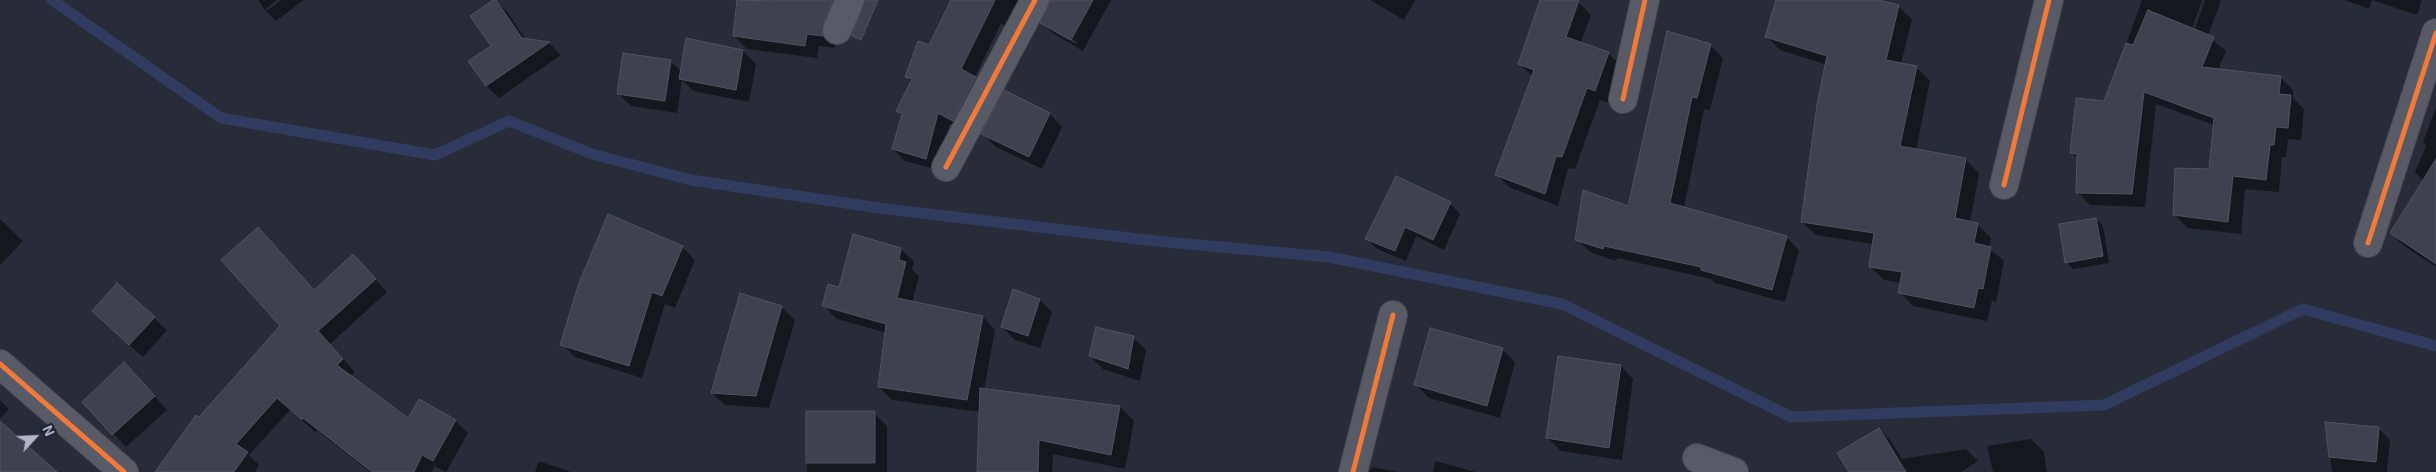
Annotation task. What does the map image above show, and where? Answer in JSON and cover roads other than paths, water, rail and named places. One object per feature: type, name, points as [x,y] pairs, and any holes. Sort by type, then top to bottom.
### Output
[{"type":"street","points":[[837,30],[850,0]]},
{"type":"street","points":[[946,167],[1035,0]]},
{"type":"street","points":[[1623,99],[1645,0]]},
{"type":"street","points":[[2004,185],[2048,0]]},
{"type":"street","points":[[2368,242],[2436,33]]},
{"type":"street","points":[[1352,472],[1392,315]]},
{"type":"street","points":[[0,364],[124,472]]},
{"type":"street","points":[[1697,458],[1734,472]]},
{"type":"waterway","points":[[52,0],[221,118],[435,155],[509,121],[592,154],[691,180],[879,208],[1156,241],[1329,257],[1562,304],[1791,417],[2104,405],[2303,309],[2436,346]]}]
